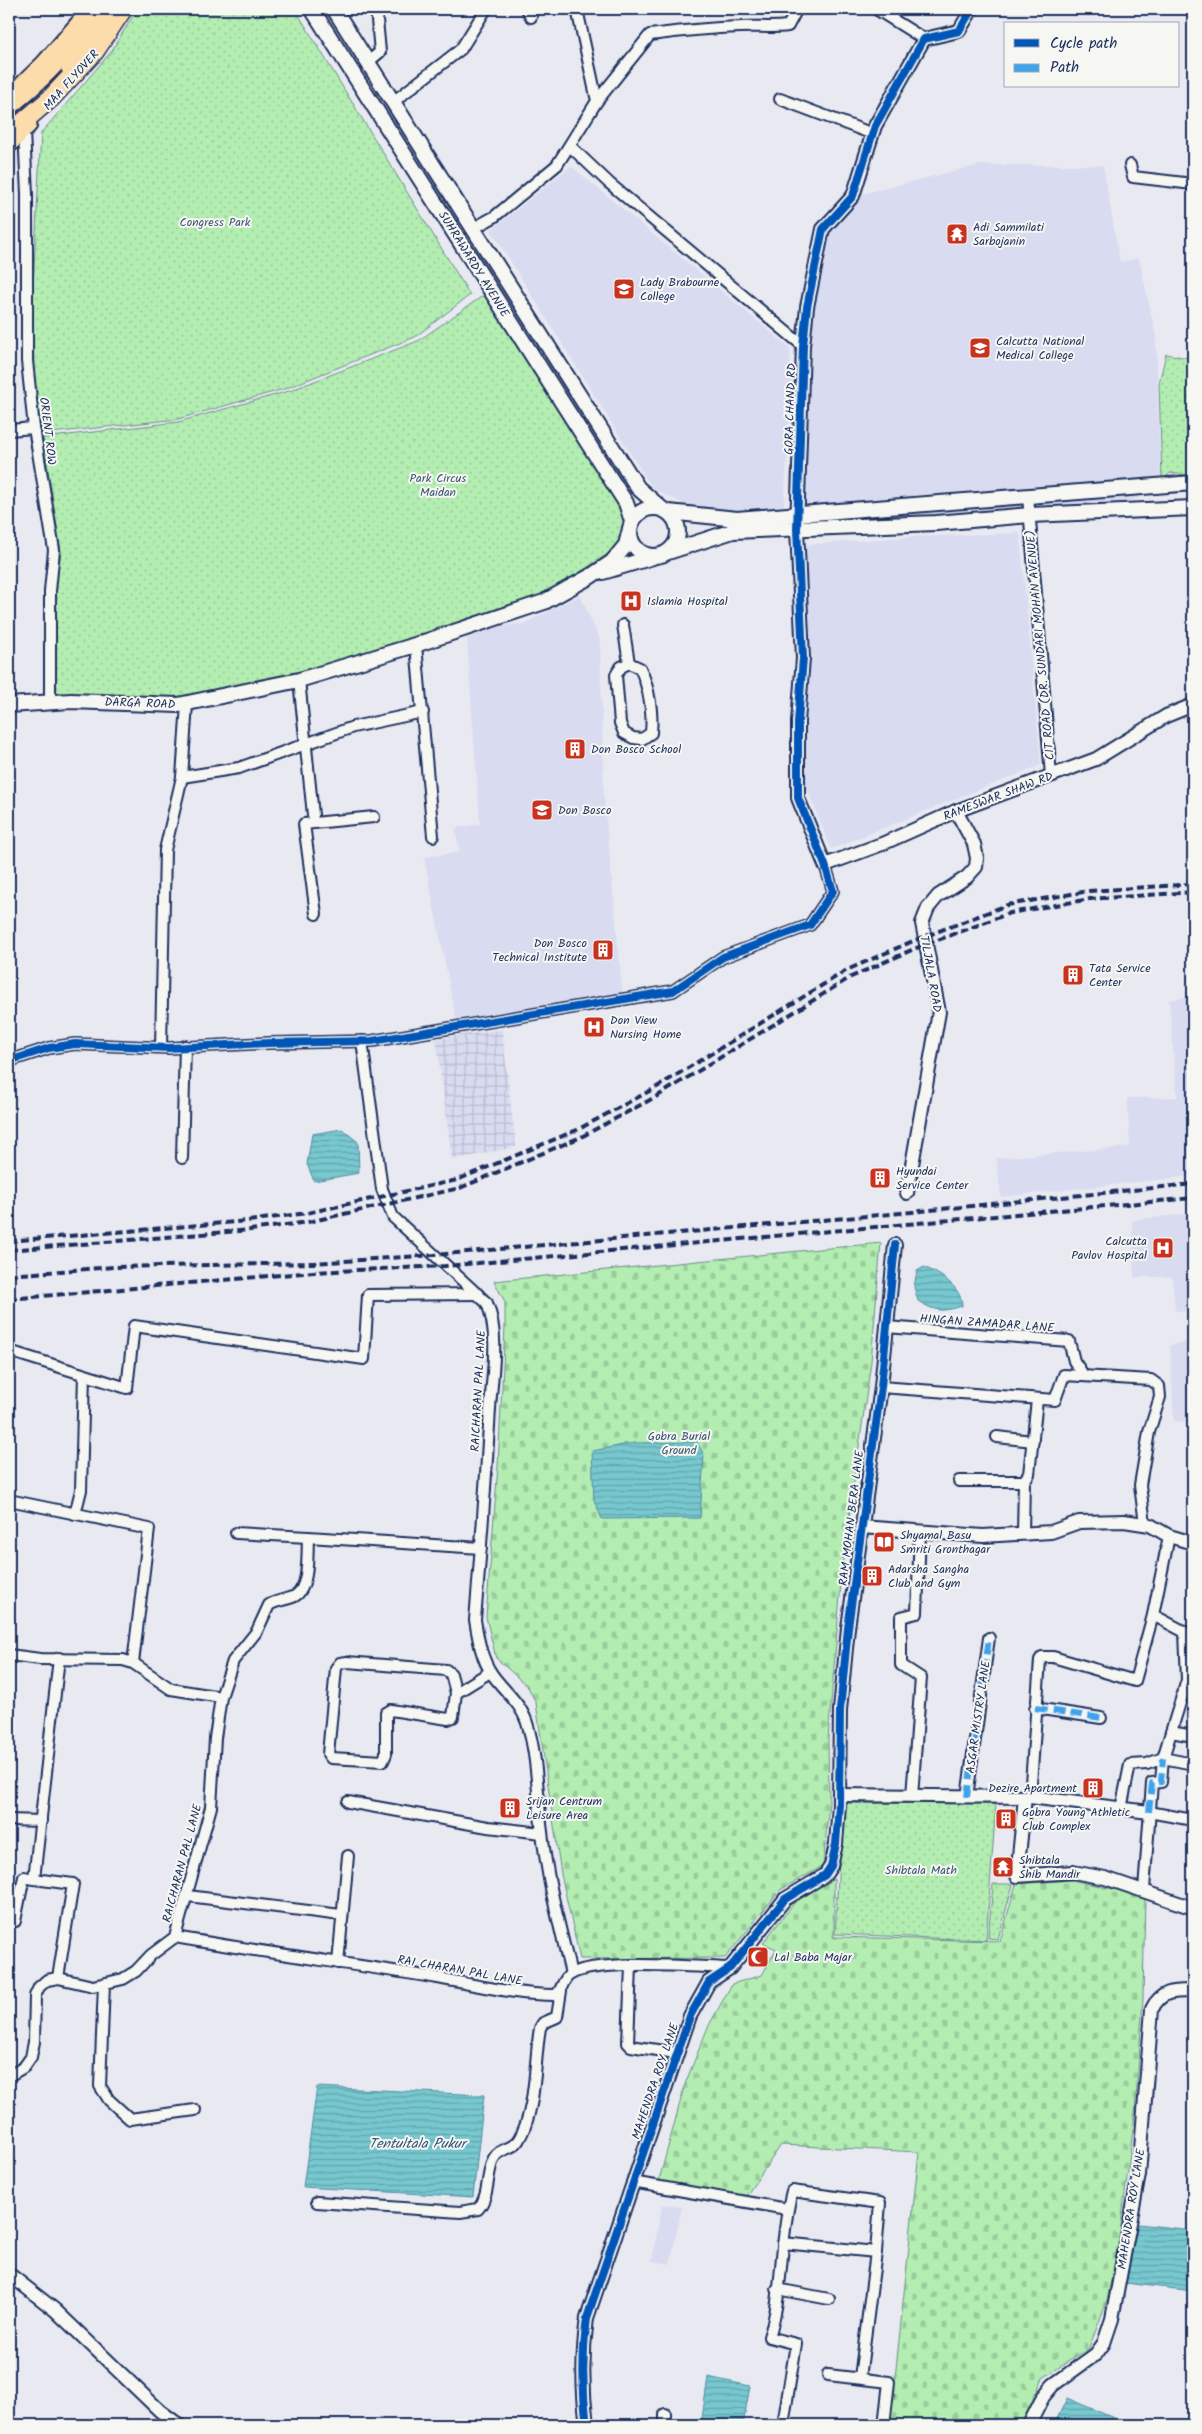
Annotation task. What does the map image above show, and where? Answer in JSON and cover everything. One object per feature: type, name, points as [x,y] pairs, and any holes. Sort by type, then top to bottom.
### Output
[{"type":"highway","name":"MAA FLYOVER","points":[[9,107],[42,79],[84,28],[91,9]]},
{"type":"highway","name":"MAA FLYOVER","points":[[9,122],[48,89],[82,52],[112,9]]},
{"type":"highway","points":[[16,132],[95,51],[124,9]]},
{"type":"main road","points":[[9,97],[44,63],[91,9]]},
{"type":"main road","name":"SUHRAWARDY AVENUE","points":[[312,9],[626,503],[631,525]]},
{"type":"main road","name":"SUHRAWARDY AVENUE","points":[[334,9],[638,488],[665,511]]},
{"type":"main road","points":[[9,145],[16,132]]},
{"type":"main road","points":[[665,511],[674,518],[678,535],[672,548],[668,552],[653,557],[637,550],[630,538],[631,525],[644,510],[654,508],[665,511],[737,519],[1193,483]]},
{"type":"main road","name":"CIT ROAD (DR. SUNDARI MOHAN AVENUE)","points":[[668,552],[733,530],[936,523],[1030,515],[1193,508]]},
{"type":"main road","name":"DARGA ROAD","points":[[9,705],[70,701],[178,705],[299,680],[416,645],[544,602],[591,576],[621,553],[626,545],[631,525]]},
{"type":"main road","name":"DARGA ROAD","points":[[591,576],[653,557]]},
{"type":"street","points":[[368,62],[380,52],[376,9]]},
{"type":"street","points":[[393,102],[461,49],[486,9]]},
{"type":"street","points":[[577,9],[597,101]]},
{"type":"street","points":[[474,228],[494,217],[557,165],[597,101],[650,35],[694,29],[742,27],[769,29],[788,26],[797,9]]},
{"type":"street","points":[[876,9],[924,39],[959,31],[972,9]]},
{"type":"street","name":"GORA CHAND RD","points":[[826,865],[798,798],[798,722],[803,658],[797,529],[803,346],[807,307],[823,229],[852,196],[872,134],[924,39]]},
{"type":"street","points":[[780,99],[872,134]]},
{"type":"street","name":"ORIENT ROW","points":[[16,132],[27,168],[27,361],[34,428],[54,550],[50,591],[50,703]]},
{"type":"street","points":[[570,146],[609,183],[803,346]]},
{"type":"street","points":[[1130,166],[1133,177],[1193,184]]},
{"type":"street","points":[[9,430],[34,428]]},
{"type":"street","name":"CIT ROAD (DR. SUNDARI MOHAN AVENUE)","points":[[1028,496],[1051,776]]},
{"type":"street","points":[[623,625],[629,663]]},
{"type":"street","points":[[416,645],[433,836]]},
{"type":"street","points":[[629,663],[640,668],[646,683],[652,726],[651,733],[642,739],[633,738],[624,733],[620,723],[616,675],[621,666],[629,663]]},
{"type":"street","points":[[299,680],[313,815]]},
{"type":"street","points":[[162,1047],[165,850],[182,777],[187,704]]},
{"type":"street","name":"RAMESWAR SHAW RD","points":[[826,865],[882,844],[956,811],[1096,759],[1166,716],[1193,705]]},
{"type":"street","points":[[182,777],[240,768],[353,727],[423,712]]},
{"type":"street","name":"TILJALA ROAD","points":[[907,1193],[939,1012],[922,923],[928,908],[938,896],[967,877],[976,868],[977,858],[974,844],[956,811]]},
{"type":"street","points":[[316,914],[304,824],[374,817]]},
{"type":"street","points":[[9,1061],[49,1048],[75,1044],[162,1047],[362,1041],[540,1014],[674,991],[723,957],[810,925],[833,892],[826,865]]},
{"type":"street","name":"RAICHARAN PAL LANE","points":[[362,1041],[382,1189],[393,1217],[478,1294],[487,1303],[492,1316],[494,1333],[475,1620],[480,1647],[490,1672],[516,1703],[527,1721],[535,1762],[542,1833],[549,1875],[570,1974]]},
{"type":"street","points":[[182,1158],[185,1046]]},
{"type":"street","name":"RAM MOHAN BERA LANE","points":[[839,1795],[840,1710],[861,1527],[881,1388],[895,1245]]},
{"type":"street","points":[[9,1351],[127,1388],[134,1326],[364,1359],[368,1295],[478,1294]]},
{"type":"street","name":"HINGAN ZAMADAR LANE","points":[[886,1327],[1069,1341],[1074,1361],[1084,1376]]},
{"type":"street","points":[[75,1514],[81,1490],[84,1374]]},
{"type":"street","points":[[881,1388],[1055,1400],[1064,1374],[1151,1380],[1159,1386],[1160,1397],[1148,1432],[1140,1484],[1145,1524]]},
{"type":"street","points":[[1023,1534],[1024,1481],[1029,1474],[1037,1400]]},
{"type":"street","points":[[997,1437],[1033,1441]]},
{"type":"street","points":[[959,1481],[1024,1481]]},
{"type":"street","points":[[9,1500],[149,1529],[133,1663]]},
{"type":"street","points":[[861,1527],[983,1536],[1051,1532],[1079,1522],[1124,1521],[1145,1524],[1169,1536],[1193,1544]]},
{"type":"street","points":[[912,1796],[921,1678],[900,1665],[902,1617],[917,1612],[920,1531]]},
{"type":"street","points":[[236,1533],[481,1548]]},
{"type":"street","points":[[1169,1536],[1153,1616],[1134,1681],[1053,1657],[1042,1657],[1038,1664],[1036,1708],[1017,1876],[1073,1872],[1105,1878],[1193,1908]]},
{"type":"street","name":"RAICHARAN PAL LANE","points":[[58,1978],[93,1986],[123,1980],[136,1971],[151,1955],[175,1936],[188,1896],[211,1808],[215,1738],[221,1697],[233,1661],[257,1631],[269,1605],[295,1596],[301,1591],[304,1581],[308,1537]]},
{"type":"street","points":[[1144,1890],[1152,1783],[1161,1782],[1163,1758],[1190,1681],[1185,1632],[1153,1616]]},
{"type":"street","name":"ASGAR MISTRY LANE","points":[[967,1797],[989,1638]]},
{"type":"street","points":[[9,1655],[123,1660],[133,1663],[171,1689],[221,1697]]},
{"type":"street","points":[[34,1879],[42,1822],[59,1658]]},
{"type":"street","points":[[340,1663],[446,1670],[452,1674],[456,1693],[453,1717],[448,1719],[388,1711],[386,1713],[386,1754],[383,1761],[331,1758],[328,1754],[336,1668],[340,1663]]},
{"type":"street","points":[[456,1693],[490,1672]]},
{"type":"street","points":[[1036,1708],[1101,1718]]},
{"type":"street","points":[[1171,1732],[1193,1736]]},
{"type":"street","points":[[1121,1809],[1130,1765],[1147,1764],[1163,1758],[1193,1764]]},
{"type":"street","points":[[839,1795],[1027,1797],[1149,1812],[1193,1820]]},
{"type":"street","name":"MAHENDRA ROY LANE","points":[[587,2425],[584,2398],[583,2348],[587,2318],[690,2016],[709,1982],[730,1968],[785,1900],[825,1875],[831,1866],[836,1844],[839,1795]]},
{"type":"street","points":[[348,1802],[488,1827],[542,1833]]},
{"type":"street","points":[[9,1820],[42,1822]]},
{"type":"street","points":[[338,1963],[348,1856]]},
{"type":"street","points":[[9,1921],[15,1921],[24,1877],[73,1884],[58,1978],[47,1980],[39,1987],[35,1996],[34,2042],[31,2057],[24,2067],[9,2076]]},
{"type":"street","points":[[188,1896],[341,1915]]},
{"type":"street","name":"RAI CHARAN PAL LANE","points":[[175,1936],[530,1995],[556,1995],[561,1991]]},
{"type":"street","points":[[317,2202],[460,2212],[478,2209],[483,2202],[493,2158],[498,2153],[514,2146],[521,2135],[532,2091],[540,2028],[543,2023],[557,2017],[564,1980],[570,1974],[599,1966],[730,1968]]},
{"type":"street","points":[[631,1966],[628,2043],[630,2046],[676,2053]]},
{"type":"street","points":[[104,1984],[100,2086],[108,2100],[130,2119],[194,2110]]},
{"type":"street","name":"MAHENDRA ROY LANE","points":[[1029,2425],[1043,2397],[1053,2385],[1096,2354],[1104,2342],[1112,2319],[1139,2175],[1152,2009],[1156,2000],[1163,1994],[1193,1991]]},
{"type":"street","points":[[632,2182],[787,2209]]},
{"type":"street","points":[[784,2425],[796,2344],[769,2337],[775,2318],[787,2209],[792,2192],[880,2203],[876,2252],[860,2378]]},
{"type":"street","points":[[783,2242],[876,2252]]},
{"type":"street","points":[[9,2274],[54,2310],[160,2410],[179,2425]]},
{"type":"street","points":[[777,2289],[829,2299]]},
{"type":"street","points":[[828,2375],[889,2382],[884,2425]]},
{"type":"street","points":[[665,2414],[665,2425]]},
{"type":"shaded area","name":"Calcutta National Medical College","points":[[979,165],[1103,165],[1120,262],[1139,258],[1156,336],[1161,490],[1097,512],[797,529],[803,346],[823,229],[853,196]]},
{"type":"shaded area","name":"Lady Brabourne College","points":[[571,166],[790,348],[792,389],[784,506],[747,514],[693,509],[652,488],[491,230]]},
{"type":"shaded area","points":[[1020,533],[1041,765],[831,849],[809,794],[800,761],[802,545],[904,537]]},
{"type":"shaded area","name":"Don Bosco","points":[[580,595],[600,640],[604,796],[623,996],[457,1024],[424,857],[460,852],[455,828],[480,824],[466,629],[523,624]]},
{"type":"shaded area","points":[[1193,974],[1193,1176],[1001,1197],[996,1158],[1130,1147],[1127,1098],[1177,1097],[1169,1000],[1189,996]]},
{"type":"shaded area","points":[[502,1029],[516,1147],[452,1160],[436,1039]]},
{"type":"shaded area","name":"Calcutta Pavlov Hospital","points":[[1193,1213],[1193,1312],[1175,1311],[1172,1277],[1134,1277],[1132,1220]]},
{"type":"shaded area","points":[[1193,1340],[1193,1422],[1174,1421],[1170,1345]]},
{"type":"shaded area","points":[[662,2204],[682,2207],[670,2264],[652,2261]]},
{"type":"green space","name":"Congress Park","points":[[137,9],[295,9],[470,295],[415,337],[284,389],[178,419],[42,434],[34,380],[33,288],[41,133],[111,52]]},
{"type":"green space","name":"Park Circus Maidan","points":[[484,295],[640,533],[537,600],[293,681],[178,699],[56,694],[55,595],[61,551],[43,438],[178,422],[289,391],[418,341]]},
{"type":"green space","points":[[1166,354],[1193,359],[1193,476],[1170,473],[1162,481],[1159,383]]},
{"type":"green space","name":"Gobra Burial Ground","points":[[881,1243],[871,1362],[843,1559],[828,1739],[829,1803],[823,1866],[780,1890],[725,1958],[580,1959],[561,1874],[536,1703],[528,1687],[496,1658],[486,1617],[498,1466],[505,1326],[505,1302],[494,1281]]},
{"type":"green space","name":"Shibtala Math","points":[[842,1803],[996,1804],[986,1940],[835,1934]]},
{"type":"green space","points":[[834,1879],[834,1937],[1000,1941],[1016,1884],[1072,1880],[1145,1896],[1143,1999],[1135,2114],[1120,2233],[1107,2301],[1089,2348],[1043,2378],[1021,2425],[890,2425],[919,2152],[781,2145],[746,2196],[658,2184],[685,2084],[708,2027],[732,1984],[762,1975],[776,1949],[763,1943],[795,1902]]},
{"type":"green space","points":[[993,1884],[1013,1884],[998,1939],[988,1938]]},
{"type":"water","points":[[342,1129],[358,1142],[359,1173],[314,1181],[307,1164],[312,1134]]},
{"type":"water","points":[[924,1267],[943,1277],[954,1287],[961,1299],[962,1306],[939,1310],[918,1301],[914,1287],[917,1271]]},
{"type":"water","points":[[697,1442],[704,1455],[700,1518],[602,1519],[594,1500],[592,1451],[634,1443]]},
{"type":"water","name":"Tentultala Pukur","points":[[317,2087],[484,2095],[473,2197],[303,2187]]},
{"type":"water","points":[[1138,2224],[1193,2230],[1193,2291],[1125,2283]]},
{"type":"water","points":[[708,2377],[750,2386],[743,2425],[701,2425]]},
{"type":"water","points":[[1067,2398],[1130,2425],[1054,2425]]},
{"type":"railway","points":[[9,1241],[248,1221],[307,1213],[457,1180],[577,1130],[657,1087],[847,970],[913,941],[1007,905],[1089,891],[1193,884]]},
{"type":"railway","points":[[9,1250],[250,1230],[308,1222],[460,1188],[581,1137],[661,1094],[851,977],[914,949],[1010,913],[1090,899],[1193,892]]},
{"type":"railway","points":[[9,1275],[113,1267],[314,1263],[434,1255],[901,1213],[1193,1184]]},
{"type":"railway","points":[[9,1299],[314,1272],[445,1266],[1193,1198]]},
{"type":"marked path","points":[[967,1797],[989,1638]]},
{"type":"marked path","points":[[1035,1708],[1101,1718]]},
{"type":"marked path","points":[[1149,1812],[1152,1783],[1161,1782],[1163,1758]]},
{"type":"cycle path","points":[[9,1061],[49,1048],[75,1044],[169,1048],[269,1043],[372,1041],[673,991],[723,957],[810,925],[833,891],[825,865],[798,798],[798,722],[803,658],[797,529],[803,346],[807,307],[823,229],[853,196],[875,126],[924,39],[959,31],[972,9]]},
{"type":"cycle path","points":[[587,2425],[583,2372],[587,2318],[690,2016],[709,1982],[730,1968],[785,1899],[825,1875],[831,1866],[836,1844],[839,1805],[840,1710],[848,1628],[881,1387],[895,1245]]},
{"type":"place","name":"Adi Sammilati Sarbojanin","points":[[957,234]]},
{"type":"place","name":"Lady Brabourne College","points":[[624,289]]},
{"type":"place","name":"Calcutta National Medical College","points":[[980,348]]},
{"type":"place","name":"Islamia Hospital","points":[[631,601]]},
{"type":"place","name":"Don Bosco School","points":[[575,749]]},
{"type":"place","name":"Don Bosco","points":[[542,810]]},
{"type":"place","name":"Don Bosco Technical Institute","points":[[603,950]]},
{"type":"place","name":"Tata Service Center","points":[[1073,975]]},
{"type":"place","name":"Don View Nursing Home","points":[[594,1027]]},
{"type":"place","name":"Hyundai Service Center","points":[[880,1178]]},
{"type":"place","name":"Calcutta Pavlov Hospital","points":[[1163,1248]]},
{"type":"place","name":"Shyamal Basu Smriti Gronthagar","points":[[884,1542]]},
{"type":"place","name":"Adarsha Sangha Club and Gym","points":[[872,1576]]},
{"type":"place","name":"Dezire Apartment","points":[[1093,1788]]},
{"type":"place","name":"Srijan Centrum Leisure Area","points":[[510,1808]]},
{"type":"place","name":"Gobra Young Athletic Club Complex","points":[[1006,1819]]},
{"type":"place","name":"Shibtala Shib Mandir","points":[[1003,1867]]},
{"type":"place","name":"Lal Baba Majar","points":[[758,1957]]}]
